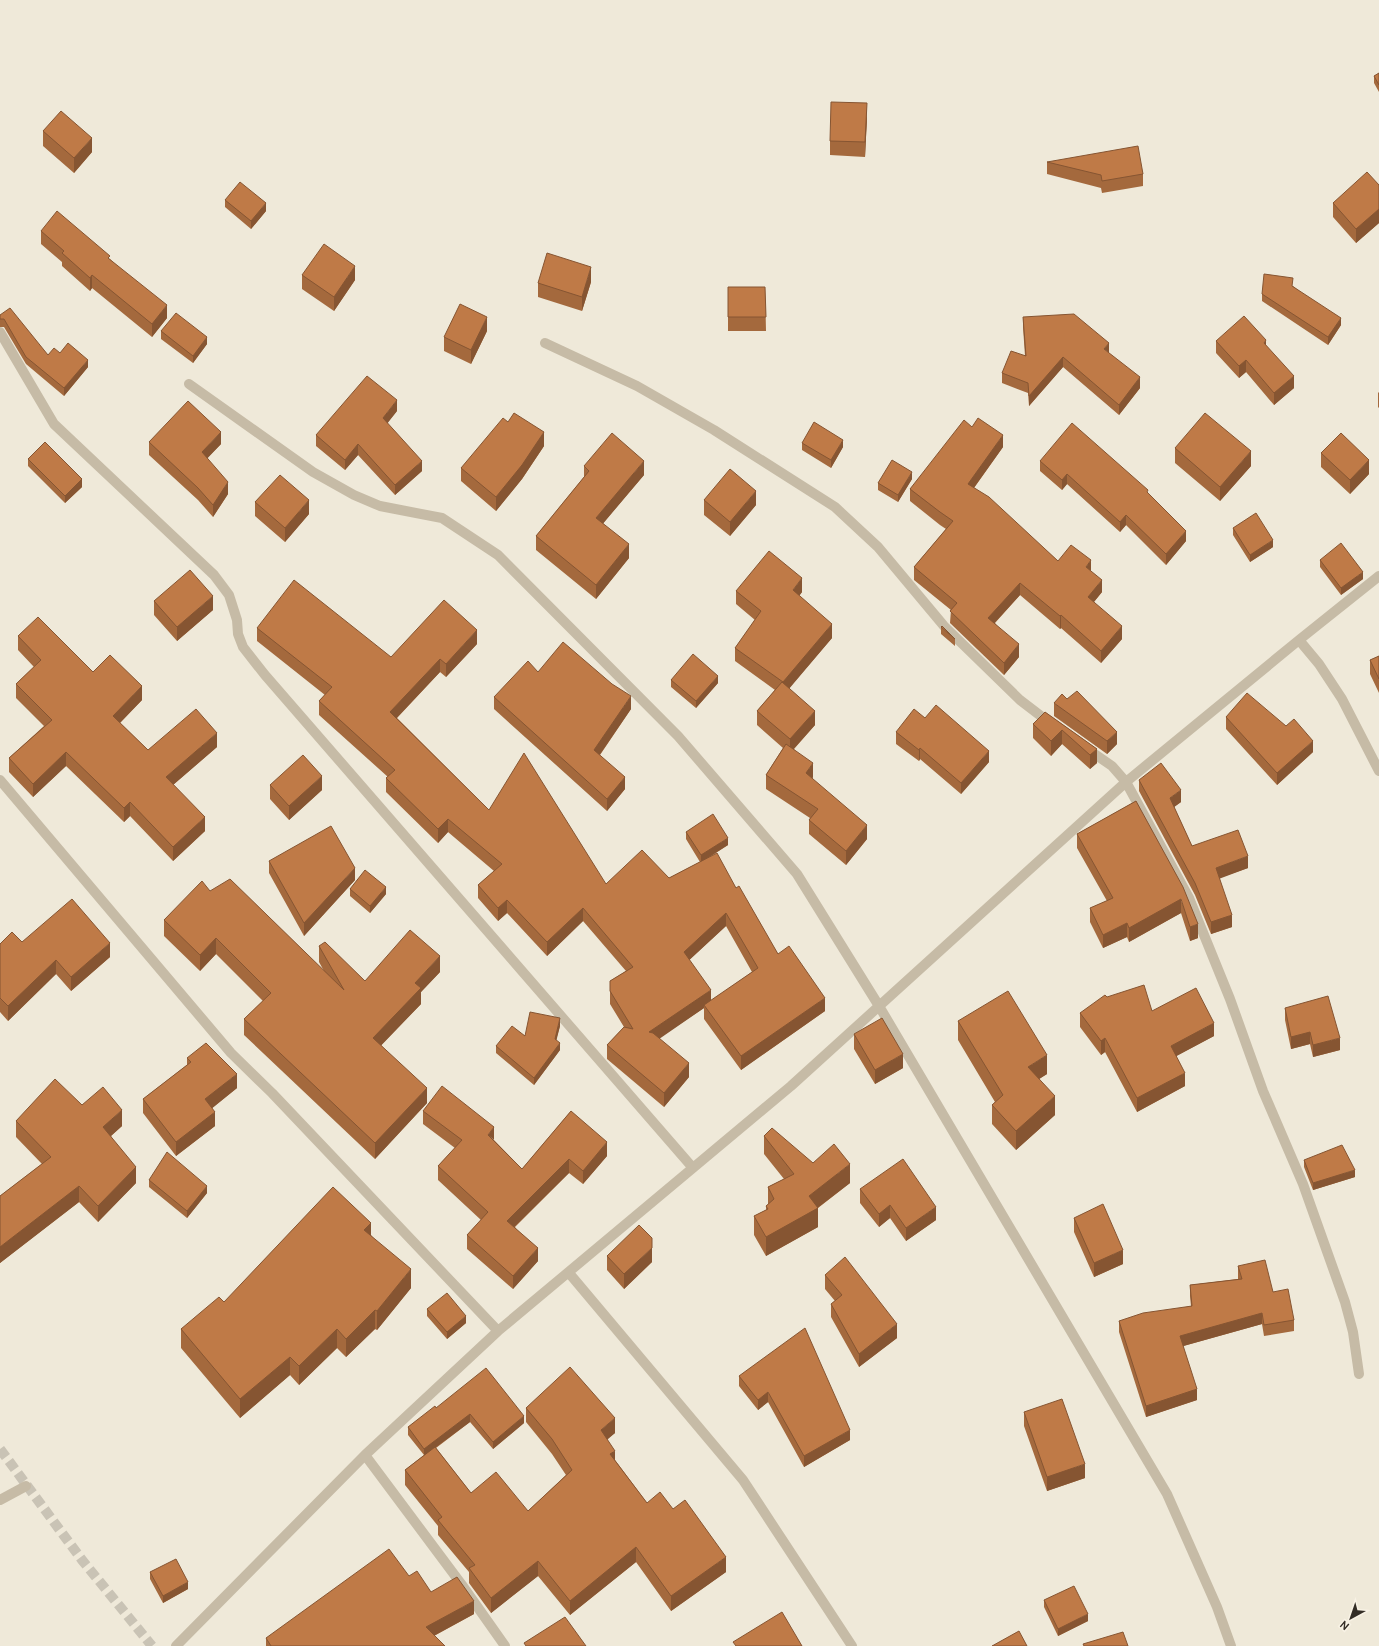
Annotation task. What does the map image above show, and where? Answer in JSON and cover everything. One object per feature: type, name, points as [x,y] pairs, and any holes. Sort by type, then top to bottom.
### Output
[{"type":"street","points":[[0,332],[54,424],[214,575],[229,595],[237,620],[238,634],[243,647],[265,675],[693,1168]]},
{"type":"street","points":[[545,343],[637,386],[714,430],[835,507],[878,547],[944,626],[1020,700],[1056,728]]},
{"type":"street","points":[[189,384],[313,472],[354,495],[380,506],[442,518],[498,555],[678,736],[797,874],[879,1006],[1167,1494],[1217,1607],[1231,1646]]},
{"type":"street","points":[[176,1646],[365,1455],[498,1331],[791,1086],[1126,782],[1379,576]]},
{"type":"street","points":[[1299,640],[1319,664],[1342,699],[1379,771]]},
{"type":"street","points":[[1075,741],[1112,766],[1126,782],[1189,898],[1230,999],[1263,1091],[1303,1184],[1345,1302],[1353,1332],[1359,1374]]},
{"type":"street","points":[[0,780],[231,1053],[272,1093],[498,1331]]},
{"type":"street","points":[[569,1273],[743,1480],[852,1646]]},
{"type":"street","points":[[365,1455],[462,1585],[504,1646]]},
{"type":"street","points":[[0,1500],[26,1486]]},
{"type":"building","points":[[1379,73],[1379,85],[1374,76]]},
{"type":"building","points":[[831,102],[867,103],[865,142],[830,141]]},
{"type":"building","points":[[61,111],[92,138],[74,158],[43,131]]},
{"type":"building","points":[[1138,146],[1143,174],[1102,181],[1101,175],[1047,162]]},
{"type":"building","points":[[1367,172],[1379,185],[1379,209],[1356,229],[1333,203]]},
{"type":"building","points":[[240,182],[266,203],[251,221],[225,200]]},
{"type":"building","points":[[57,211],[110,256],[108,258],[167,305],[152,324],[92,275],[90,278],[62,253],[64,251],[41,231]]},
{"type":"building","points":[[324,244],[355,266],[334,297],[302,275]]},
{"type":"building","points":[[547,253],[591,267],[582,297],[538,283]]},
{"type":"building","points":[[1264,274],[1293,278],[1292,286],[1341,318],[1328,337],[1262,294]]},
{"type":"building","points":[[728,287],[765,287],[766,317],[728,317]]},
{"type":"building","points":[[460,304],[487,317],[471,350],[444,337]]},
{"type":"building","points":[[10,308],[48,355],[54,348],[60,353],[68,343],[88,360],[64,388],[26,357],[4,319],[0,319],[0,315]]},
{"type":"building","points":[[176,313],[207,337],[193,356],[161,331]]},
{"type":"building","points":[[1074,314],[1109,343],[1104,349],[1140,377],[1119,405],[1063,357],[1029,396],[1028,383],[1002,373],[1011,351],[1026,356],[1023,317]]},
{"type":"building","points":[[1244,316],[1266,340],[1264,343],[1294,376],[1274,393],[1246,360],[1239,366],[1216,341]]},
{"type":"building","points":[[367,376],[397,400],[383,418],[422,461],[395,485],[358,444],[345,460],[316,435]]},
{"type":"building","points":[[188,401],[221,432],[202,452],[228,482],[213,505],[198,488],[149,442]]},
{"type":"building","points":[[514,413],[544,432],[522,465],[496,497],[461,468],[503,418],[508,422]]},
{"type":"building","points":[[1205,413],[1251,451],[1220,487],[1175,448]]},
{"type":"building","points":[[978,418],[1003,435],[968,484],[989,497],[1058,561],[1071,545],[1091,560],[1086,567],[1102,580],[1088,597],[1122,626],[1101,651],[1061,615],[1060,616],[1020,583],[988,618],[1019,644],[1004,663],[950,611],[957,603],[914,567],[953,521],[910,489],[964,420],[972,427]]},
{"type":"building","points":[[814,422],[843,440],[831,460],[802,443]]},
{"type":"building","points":[[1072,423],[1148,490],[1147,492],[1186,531],[1166,554],[1126,515],[1120,522],[1067,474],[1062,480],[1040,461]]},
{"type":"building","points":[[612,433],[644,461],[596,518],[629,544],[596,585],[536,536],[589,471],[584,466]]},
{"type":"building","points":[[1341,433],[1369,460],[1350,480],[1321,453]]},
{"type":"building","points":[[45,442],[82,479],[65,496],[28,459]]},
{"type":"building","points":[[892,460],[912,472],[898,495],[878,483]]},
{"type":"building","points":[[730,469],[756,491],[730,522],[704,500]]},
{"type":"building","points":[[280,475],[309,500],[285,528],[255,502]]},
{"type":"building","points":[[1256,513],[1273,540],[1250,555],[1233,528]]},
{"type":"building","points":[[1341,543],[1363,572],[1341,588],[1320,560]]},
{"type":"building","points":[[769,551],[802,578],[793,590],[832,624],[783,682],[735,648],[761,611],[736,591]]},
{"type":"building","points":[[190,570],[213,596],[177,627],[154,601]]},
{"type":"building","points":[[294,580],[391,657],[444,600],[477,630],[446,664],[440,659],[390,712],[489,810],[524,753],[606,884],[642,850],[669,878],[717,853],[736,888],[739,886],[778,954],[789,946],[825,998],[741,1056],[704,1005],[758,968],[726,913],[684,952],[711,990],[649,1032],[653,1033],[689,1063],[664,1093],[607,1045],[624,1027],[633,1029],[610,991],[610,981],[633,967],[583,908],[547,942],[507,900],[498,908],[478,885],[502,864],[448,819],[438,829],[386,778],[395,770],[319,701],[332,687],[257,628]]},
{"type":"building","points":[[38,617],[93,672],[110,655],[142,686],[113,716],[148,750],[196,709],[217,733],[166,777],[205,817],[173,847],[130,802],[124,808],[66,752],[33,784],[9,758],[52,720],[16,684],[41,660],[18,636]]},
{"type":"building","points":[[942,626],[955,639],[941,627]]},
{"type":"building","points":[[563,642],[612,684],[631,696],[594,750],[625,777],[607,799],[494,697],[528,661],[538,672]]},
{"type":"building","points":[[693,654],[718,676],[696,701],[671,680]]},
{"type":"building","points":[[1379,656],[1379,679],[1370,660]]},
{"type":"building","points":[[782,682],[815,711],[790,739],[757,711]]},
{"type":"building","points":[[1077,691],[1117,732],[1107,741],[1054,703],[1062,694],[1067,699]]},
{"type":"building","points":[[1247,693],[1286,726],[1294,719],[1313,741],[1277,773],[1226,717]]},
{"type":"building","points":[[936,705],[989,751],[961,783],[920,748],[919,750],[896,732],[914,709],[925,718]]},
{"type":"building","points":[[1045,712],[1097,749],[1090,755],[1062,730],[1051,741],[1033,724]]},
{"type":"building","points":[[786,744],[813,763],[806,773],[867,825],[846,851],[809,820],[818,809],[766,775]]},
{"type":"building","points":[[303,755],[322,776],[289,806],[270,785]]},
{"type":"building","points":[[1161,763],[1181,790],[1170,798],[1192,846],[1238,830],[1248,856],[1216,868],[1232,915],[1211,922],[1195,883],[1139,780]]},
{"type":"building","points":[[1136,801],[1183,887],[1198,924],[1190,927],[1181,899],[1129,928],[1127,923],[1103,935],[1090,908],[1113,898],[1077,834]]},
{"type":"building","points":[[713,814],[728,838],[701,855],[686,832]]},
{"type":"building","points":[[331,826],[355,868],[304,923],[269,861]]},
{"type":"building","points":[[365,870],[386,887],[370,906],[350,889]]},
{"type":"building","points":[[230,879],[344,990],[319,946],[325,942],[365,981],[410,930],[440,956],[415,983],[421,988],[373,1038],[427,1088],[375,1143],[244,1019],[271,993],[216,938],[200,955],[164,920],[202,881],[210,891]]},
{"type":"building","points":[[72,899],[110,943],[71,977],[56,960],[8,1006],[0,998],[0,944],[12,932],[22,942]]},
{"type":"building","points":[[1144,985],[1152,1011],[1196,988],[1214,1023],[1171,1046],[1185,1073],[1137,1098],[1105,1038],[1101,1041],[1080,1013],[1105,995],[1107,997]]},
{"type":"building","points":[[1008,991],[1047,1055],[1028,1067],[1055,1096],[1016,1131],[992,1105],[1003,1095],[958,1021]]},
{"type":"building","points":[[1328,996],[1340,1038],[1313,1045],[1310,1032],[1291,1037],[1285,1008]]},
{"type":"building","points":[[530,1012],[560,1018],[555,1039],[560,1043],[534,1078],[496,1046],[512,1026],[525,1036]]},
{"type":"building","points":[[882,1018],[903,1054],[875,1070],[854,1034]]},
{"type":"building","points":[[206,1043],[237,1074],[205,1099],[215,1112],[176,1142],[143,1099],[191,1062],[187,1058]]},
{"type":"building","points":[[55,1079],[82,1105],[103,1087],[122,1110],[103,1127],[136,1167],[98,1206],[79,1186],[0,1247],[0,1196],[51,1157],[16,1121]]},
{"type":"building","points":[[442,1086],[494,1127],[488,1135],[522,1169],[571,1111],[607,1142],[583,1171],[569,1159],[507,1221],[538,1248],[513,1276],[467,1235],[488,1212],[438,1166],[462,1140],[423,1111]]},
{"type":"building","points":[[772,1128],[813,1163],[834,1144],[850,1164],[809,1196],[818,1208],[766,1237],[754,1216],[768,1209],[766,1206],[774,1199],[768,1187],[794,1174],[764,1136]]},
{"type":"building","points":[[1342,1145],[1355,1170],[1313,1183],[1304,1160]]},
{"type":"building","points":[[167,1152],[207,1186],[187,1211],[149,1180]]},
{"type":"building","points":[[903,1159],[936,1207],[906,1228],[890,1205],[879,1214],[860,1189]]},
{"type":"building","points":[[333,1187],[371,1223],[364,1230],[411,1269],[377,1311],[375,1310],[346,1339],[337,1329],[299,1366],[290,1357],[240,1399],[181,1329],[219,1297],[224,1302]]},
{"type":"building","points":[[1103,1204],[1123,1250],[1094,1263],[1074,1218]]},
{"type":"building","points":[[639,1225],[652,1238],[652,1248],[624,1274],[607,1256]]},
{"type":"building","points":[[845,1257],[897,1324],[859,1354],[831,1304],[842,1295],[825,1275]]},
{"type":"building","points":[[1265,1260],[1273,1292],[1288,1289],[1294,1320],[1264,1325],[1262,1313],[1180,1336],[1197,1389],[1146,1406],[1119,1321],[1143,1313],[1192,1306],[1190,1285],[1242,1279],[1238,1266]]},
{"type":"building","points":[[447,1293],[466,1316],[447,1332],[427,1309]]},
{"type":"building","points":[[805,1328],[850,1430],[804,1456],[768,1392],[758,1400],[739,1376]]},
{"type":"building","points":[[570,1367],[615,1418],[601,1430],[615,1451],[610,1454],[647,1503],[660,1492],[673,1509],[685,1500],[726,1557],[671,1596],[636,1547],[570,1601],[538,1561],[491,1598],[469,1568],[475,1565],[438,1520],[442,1517],[405,1470],[435,1447],[471,1493],[496,1472],[528,1511],[572,1470],[552,1439],[526,1408]]},
{"type":"building","points":[[486,1368],[524,1416],[493,1442],[470,1414],[424,1449],[408,1427],[435,1406],[436,1408]]},
{"type":"building","points":[[1062,1399],[1085,1464],[1047,1477],[1024,1412]]},
{"type":"building","points":[[389,1549],[409,1576],[417,1571],[431,1592],[457,1577],[474,1601],[426,1627],[445,1646],[271,1646],[266,1638]]},
{"type":"building","points":[[176,1559],[188,1582],[163,1596],[150,1572]]},
{"type":"building","points":[[1074,1586],[1088,1614],[1058,1629],[1044,1600]]},
{"type":"building","points":[[782,1612],[802,1646],[736,1646],[733,1642]]},
{"type":"building","points":[[565,1617],[586,1646],[526,1646],[524,1643]]},
{"type":"building","points":[[1019,1631],[1027,1646],[992,1646]]},
{"type":"building","points":[[1123,1632],[1128,1646],[1084,1646],[1083,1644]]},
{"type":"tunnel","points":[[0,1449],[82,1560],[152,1646]]}]
